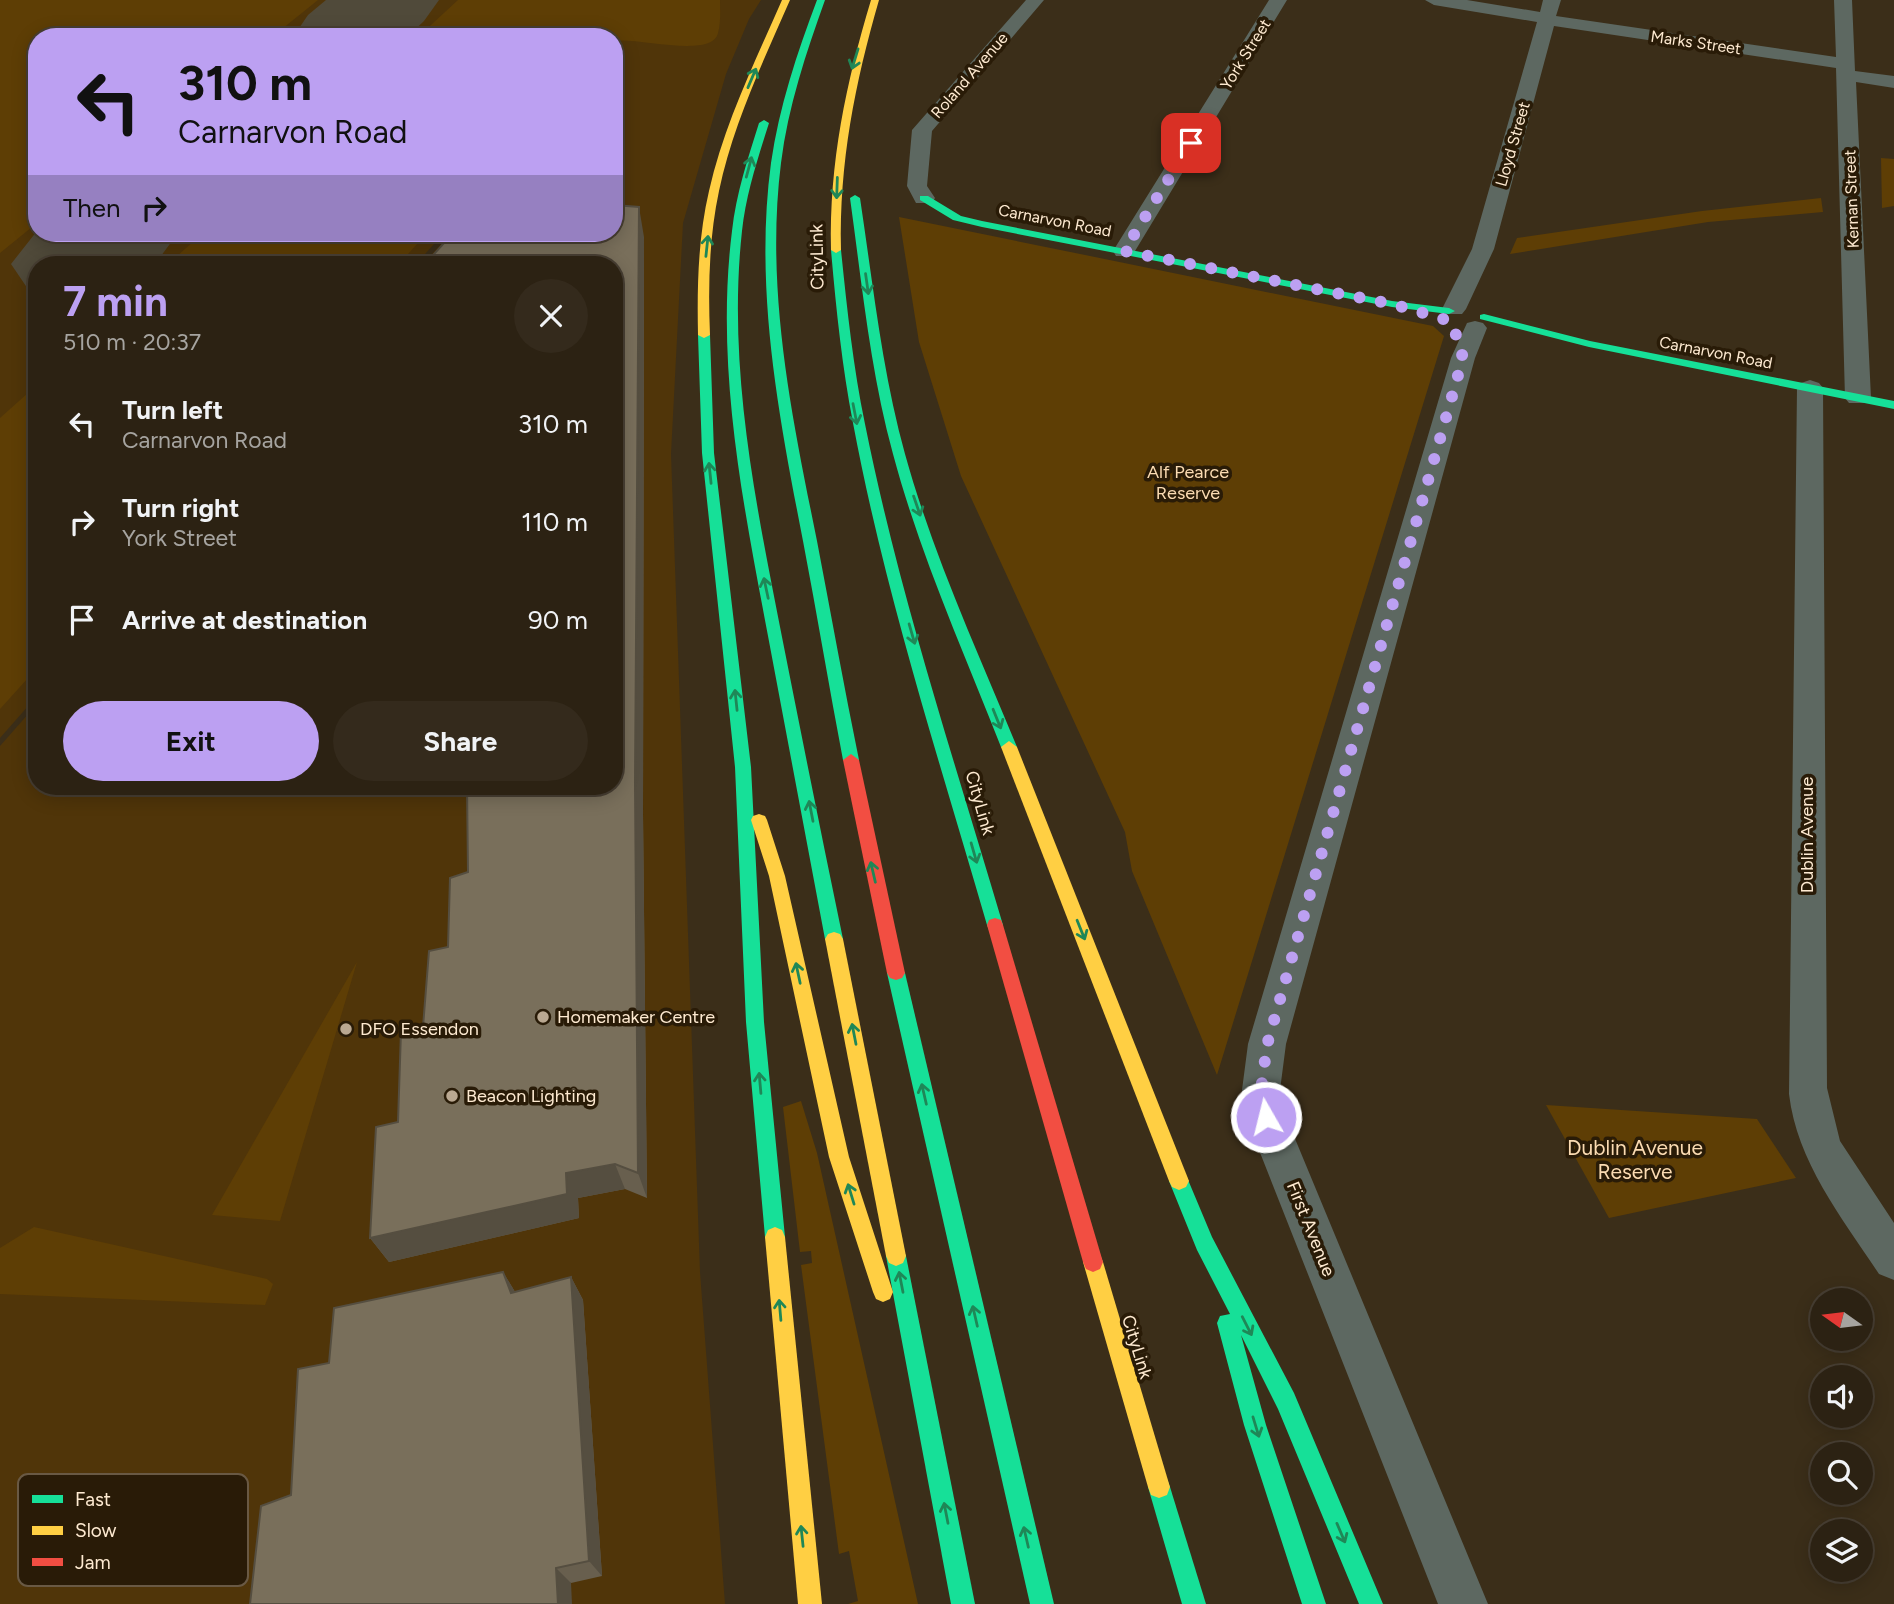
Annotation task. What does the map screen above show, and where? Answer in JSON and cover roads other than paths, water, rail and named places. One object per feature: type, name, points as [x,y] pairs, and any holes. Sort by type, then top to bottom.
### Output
[{"type":"main road","points":[[786,0],[727,142],[718,172],[706,251],[703,307],[708,453],[743,767],[755,1022],[810,1604]]},
{"type":"main road","points":[[821,0],[800,53],[784,106],[776,156],[771,225],[774,340],[861,818],[1042,1604]]},
{"type":"main road","name":"CityLink","points":[[875,0],[852,67],[837,187],[837,300],[868,479],[1090,1257],[1194,1604]]},
{"type":"main road","points":[[800,53],[767,116],[747,175],[733,283],[732,336],[761,562],[963,1604]]},
{"type":"main road","points":[[844,120],[880,362],[899,454],[935,560],[1204,1243],[1255,1425],[1314,1604]]},
{"type":"main road","name":"Carnarvon Road","points":[[924,198],[937,209],[957,218],[1392,304],[1464,323],[1532,331],[1894,405]]},
{"type":"main road","points":[[743,767],[776,876],[839,1157],[873,1262],[923,1397]]},
{"type":"main road","points":[[1204,1243],[1286,1401],[1371,1604]]},
{"type":"street","name":"Roland Avenue","points":[[924,198],[917,186],[922,130],[1035,0]]},
{"type":"street","name":"York Street","points":[[1124,251],[1278,0]]},
{"type":"street","name":"Marks Street","points":[[1434,0],[1549,12],[1846,69],[1894,82]]},
{"type":"street","name":"Kernan Street","points":[[1843,0],[1858,398]]},
{"type":"street","name":"Lloyd Street","points":[[1464,323],[1466,287],[1483,248],[1549,12]]},
{"type":"street","name":"First Avenue","points":[[1463,1604],[1266,1117],[1261,1090],[1267,1045],[1464,323]]},
{"type":"street","name":"Dublin Avenue","points":[[1811,388],[1806,1043],[1810,1107],[1820,1140],[1842,1181],[1894,1259]]},
{"type":"place","name":"Homemaker Centre","points":[[543,1017]]},
{"type":"place","name":"DFO Essendon","points":[[346,1029]]},
{"type":"place","name":"Beacon Lighting","points":[[452,1096]]},
{"type":"park label","name":"Alf Pearce Reserve","points":[[1188,482]]},
{"type":"park label","name":"Dublin Avenue Reserve","points":[[1635,1160]]}]
